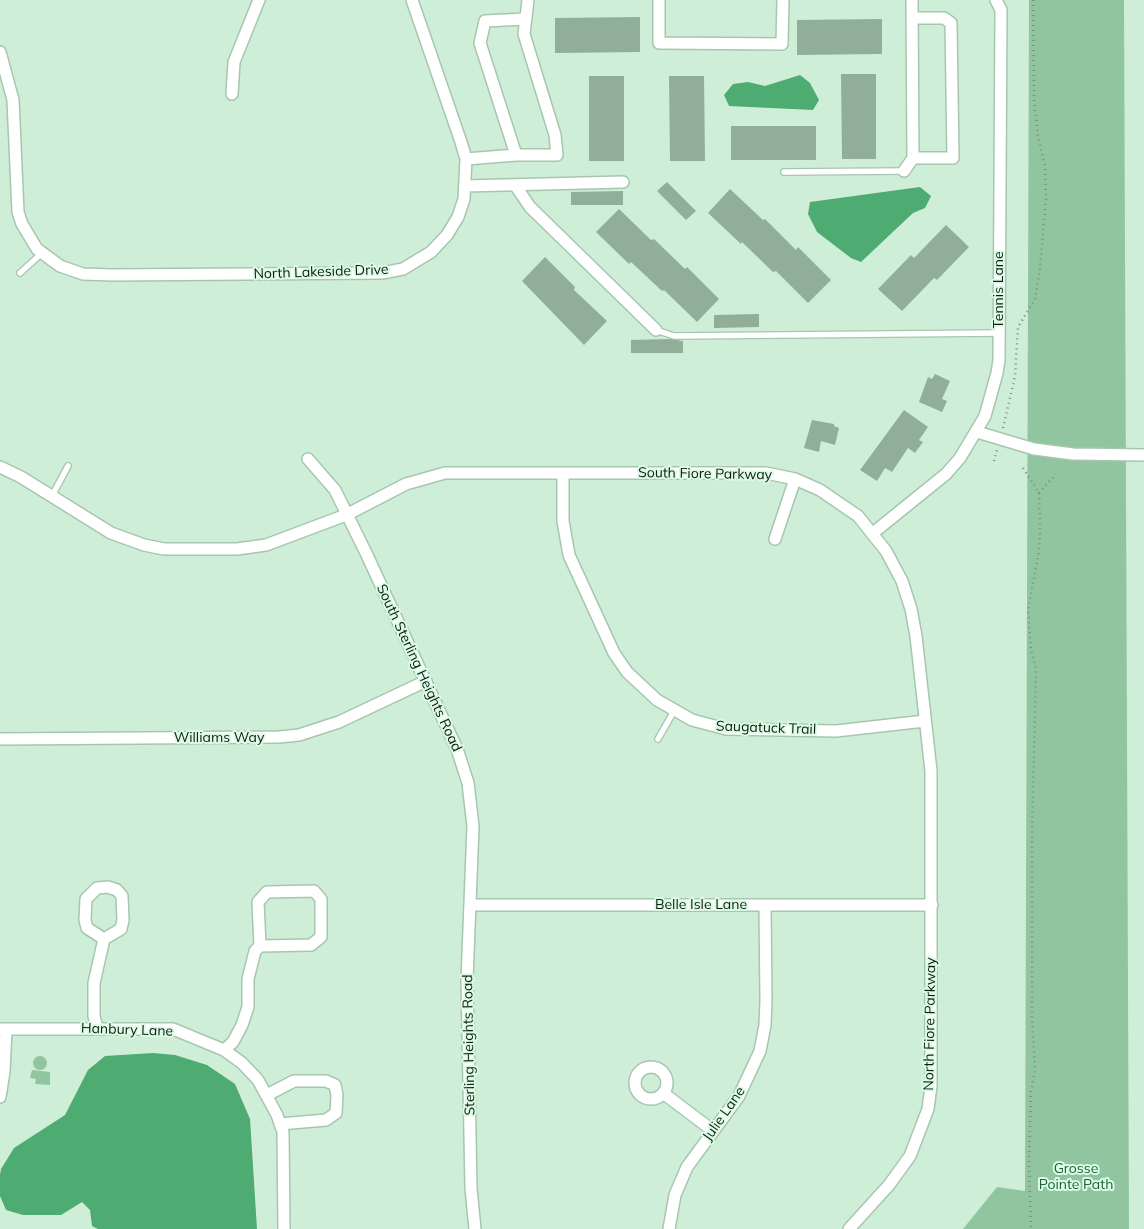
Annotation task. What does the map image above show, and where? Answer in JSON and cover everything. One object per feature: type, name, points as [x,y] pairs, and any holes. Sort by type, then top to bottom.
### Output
[{"type":"street","points":[[232,94],[234,62],[259,0]]},
{"type":"street","name":"North Lakeside Drive","points":[[42,253],[60,266],[83,274],[382,273],[403,269],[424,257],[442,240],[458,216],[464,199],[466,159],[412,0]]},
{"type":"street","points":[[466,159],[516,155],[557,155],[555,135],[524,34],[528,0]]},
{"type":"street","points":[[658,0],[658,43],[782,44],[783,0]]},
{"type":"street","points":[[904,171],[913,158],[912,0]]},
{"type":"street","name":"Tennis Lane","points":[[873,533],[946,474],[977,432],[985,416],[997,374],[999,333],[1001,10],[996,0]]},
{"type":"street","points":[[913,18],[944,18],[951,23],[953,158],[913,158]]},
{"type":"street","points":[[516,155],[480,43],[485,21],[525,19]]},
{"type":"street","points":[[0,52],[13,100],[18,212],[30,238],[42,253]]},
{"type":"street","points":[[465,186],[623,182]]},
{"type":"street","points":[[515,184],[530,207],[656,330]]},
{"type":"street","points":[[977,432],[1034,450],[1073,454],[1144,454]]},
{"type":"street","name":"South Sterling Heights Road","points":[[308,459],[334,490],[426,681],[464,766],[473,826],[471,862]]},
{"type":"street","points":[[0,466],[111,533],[144,545],[164,549],[237,548],[266,545],[346,515]]},
{"type":"street","name":"South Fiore Parkway","points":[[346,515],[406,484],[425,477],[445,473],[766,473],[795,479],[820,490],[841,502],[873,533],[902,581],[911,609],[931,771],[931,824]]},
{"type":"street","name":"Saugatuck Trail","points":[[563,473],[563,521],[569,556],[614,653],[627,672],[647,692],[674,710],[711,727],[761,731],[836,731],[925,721]]},
{"type":"street","points":[[775,539],[795,479]]},
{"type":"street","name":"Williams Way","points":[[0,739],[279,738],[299,735],[339,722],[426,681]]},
{"type":"street","name":"North Fiore Parkway","points":[[849,1229],[889,1185],[910,1156],[928,1109],[931,1086],[931,824]]},
{"type":"street","name":"Sterling Heights Road","points":[[471,862],[468,990],[471,1188],[474,1229]]},
{"type":"street","points":[[97,1028],[94,1016],[94,983],[104,939],[121,929],[123,920],[122,896],[117,890],[108,887],[96,888],[86,899],[85,920],[88,928],[104,939]]},
{"type":"street","points":[[224,1050],[233,1042],[242,1025],[248,1007],[250,964],[260,946],[258,902],[267,892],[314,891],[321,900],[321,937],[311,945],[260,946]]},
{"type":"street","name":"Belle Isle Lane","points":[[470,905],[932,905]]},
{"type":"street","name":"Julie Lane","points":[[669,1229],[675,1195],[687,1167],[738,1096],[760,1051],[766,1001],[766,905]]},
{"type":"street","name":"Hanbury Lane","points":[[0,1097],[4,1072],[3,1029],[174,1029],[224,1050],[248,1068],[258,1080],[267,1095],[283,1132],[284,1229]]},
{"type":"street","points":[[267,1095],[294,1081],[326,1081],[335,1085],[337,1095],[336,1114],[326,1120],[280,1124]]},
{"type":"street","points":[[663,1093],[712,1130]]},
{"type":"lane","points":[[784,172],[904,171]]},
{"type":"lane","points":[[20,273],[42,253]]},
{"type":"lane","points":[[656,330],[674,336],[999,333]]},
{"type":"lane","points":[[52,496],[68,466]]},
{"type":"lane","points":[[658,739],[674,710]]},
{"type":"path","points":[[994,461],[1015,376],[1018,327],[1035,299],[1040,269],[1046,198],[1046,166],[1038,136],[1034,102],[1033,0]]},
{"type":"path","points":[[1023,468],[1039,493],[1039,550],[1028,610],[1031,650],[1036,669],[1032,830],[1032,1018],[1035,1070],[1031,1092],[1029,1162],[1031,1229]]},
{"type":"path","points":[[1039,493],[1056,474]]},
{"type":"green space","name":"Grosse Pointe Path","points":[[1029,0],[1124,0],[1129,1229],[963,1229],[997,1187],[1025,1191]]},
{"type":"green space","points":[[40,1056],[45,1058],[47,1063],[45,1068],[40,1070],[35,1068],[33,1063],[35,1058]]},
{"type":"green space","points":[[32,1070],[50,1072],[50,1085],[35,1084],[36,1079],[30,1078]]},
{"type":"shaded area","points":[[800,75],[810,83],[819,100],[813,110],[729,106],[724,95],[733,84],[748,82],[765,86]]},
{"type":"shaded area","points":[[920,187],[931,196],[925,208],[913,213],[861,262],[851,258],[817,232],[808,214],[810,202]]},
{"type":"shaded area","points":[[153,1053],[175,1055],[207,1065],[235,1084],[250,1119],[257,1229],[98,1229],[92,1226],[90,1210],[82,1202],[61,1215],[23,1215],[6,1210],[0,1196],[0,1175],[1,1169],[14,1148],[65,1115],[88,1070],[105,1056]]},
{"type":"building","points":[[640,17],[640,52],[555,53],[555,18]]},
{"type":"building","points":[[882,19],[882,54],[797,55],[797,20]]},
{"type":"building","points":[[841,74],[876,74],[876,159],[842,159]]},
{"type":"building","points":[[589,76],[624,76],[624,161],[589,161]]},
{"type":"building","points":[[669,76],[704,76],[705,161],[670,161]]},
{"type":"building","points":[[731,126],[816,126],[816,160],[731,160]]},
{"type":"building","points":[[667,182],[696,211],[686,220],[657,191]]},
{"type":"building","points":[[730,189],[763,220],[765,219],[796,250],[798,247],[831,280],[808,303],[776,271],[773,272],[708,213]]},
{"type":"building","points":[[623,191],[623,205],[571,205],[571,192]]},
{"type":"building","points":[[619,209],[685,269],[687,267],[719,299],[697,322],[664,290],[662,291],[631,262],[629,264],[596,232]]},
{"type":"building","points":[[946,225],[969,247],[937,280],[934,278],[902,311],[878,289],[911,255],[914,258]]},
{"type":"building","points":[[545,257],[575,287],[574,290],[607,321],[584,345],[522,281]]},
{"type":"building","points":[[759,314],[759,327],[714,328],[714,315]]},
{"type":"building","points":[[670,339],[683,341],[683,353],[631,353],[631,340]]},
{"type":"building","points":[[935,374],[950,381],[942,399],[947,401],[942,412],[919,402],[928,377],[932,379]]},
{"type":"building","points":[[904,410],[928,427],[919,440],[923,442],[915,453],[908,448],[892,472],[885,468],[877,481],[860,470]]},
{"type":"building","points":[[812,420],[834,424],[834,426],[839,428],[835,445],[821,441],[819,452],[804,448]]}]
